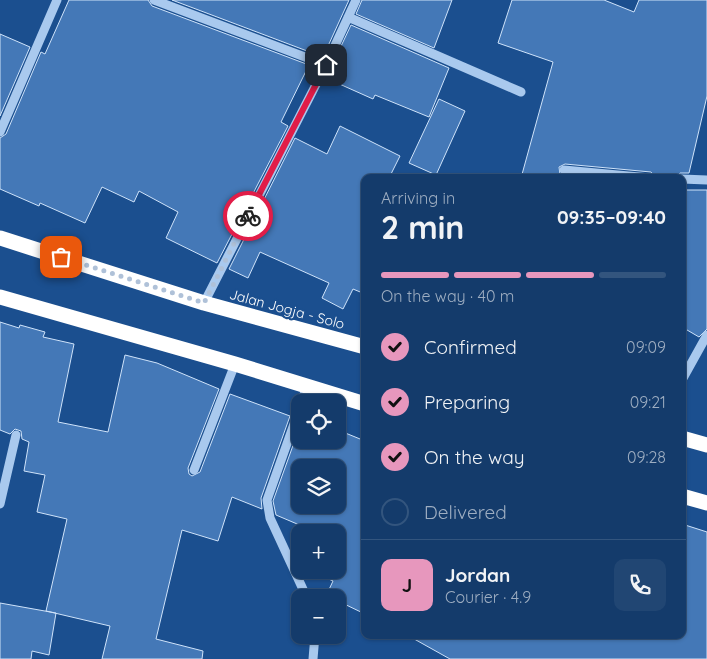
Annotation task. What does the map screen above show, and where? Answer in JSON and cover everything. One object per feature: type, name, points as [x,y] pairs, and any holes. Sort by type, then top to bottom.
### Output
[{"type":"highway","name":"Jalan Jogja - Solo","points":[[0,238],[204,303],[361,346]]},
{"type":"highway","points":[[0,298],[236,364],[307,388],[361,403]]},
{"type":"highway","points":[[686,439],[707,445]]},
{"type":"highway","points":[[686,497],[707,503]]},
{"type":"street","points":[[0,132],[57,0]]},
{"type":"street","points":[[154,0],[326,65]]},
{"type":"street","points":[[204,303],[326,65],[356,0]]},
{"type":"street","points":[[348,17],[521,92]]},
{"type":"street","points":[[564,170],[607,174]]},
{"type":"street","points":[[686,179],[707,180]]},
{"type":"street","points":[[686,373],[707,335]]},
{"type":"street","points":[[194,470],[236,364]]},
{"type":"street","points":[[305,394],[307,388]]},
{"type":"street","points":[[291,432],[267,500],[270,518],[303,589]]},
{"type":"street","points":[[0,504],[16,434]]},
{"type":"street","points":[[313,659],[314,644]]},
{"type":"building","points":[[69,0],[148,0],[152,6],[317,68],[315,72],[307,69],[281,122],[288,126],[217,263],[166,238],[178,212],[139,191],[134,202],[102,187],[85,223],[40,203],[39,206],[0,189],[0,138],[6,134],[41,52],[45,54]]},
{"type":"building","points":[[172,0],[349,0],[323,57]]},
{"type":"building","points":[[362,0],[452,0],[434,48],[356,14]]},
{"type":"building","points":[[512,0],[604,0],[634,12],[639,0],[707,0],[707,96],[689,173],[653,174],[651,172],[565,164],[559,167],[560,174],[522,174],[553,62],[498,43]]},
{"type":"building","points":[[351,25],[449,68],[429,117],[375,95],[373,99],[326,78]]},
{"type":"building","points":[[0,34],[30,47],[0,116]]},
{"type":"building","points":[[439,99],[465,111],[436,174],[409,163]]},
{"type":"building","points":[[340,126],[400,156],[391,174],[361,174],[361,292],[353,289],[343,309],[322,298],[329,283],[260,252],[248,278],[229,269],[295,138],[327,154]]},
{"type":"building","points":[[686,190],[707,190],[707,329],[699,337],[686,329]]},
{"type":"building","points":[[0,322],[19,328],[20,325],[45,332],[43,337],[74,344],[58,422],[108,432],[125,355],[157,363],[219,389],[188,468],[189,474],[192,476],[200,472],[230,394],[290,416],[261,498],[262,509],[232,497],[218,541],[182,530],[156,639],[203,651],[202,659],[102,659],[110,626],[46,611],[67,519],[37,512],[45,475],[24,471],[29,442],[22,439],[21,431],[15,429],[10,434],[0,430]]},
{"type":"building","points":[[346,433],[361,439],[361,612],[346,605],[346,589],[329,589],[333,581],[329,579],[346,579],[346,524],[297,524],[276,515],[273,501],[292,449],[346,449]]},
{"type":"building","points":[[686,525],[707,532],[707,659],[450,659],[414,639],[686,639]]},
{"type":"building","points":[[0,603],[56,613],[49,655],[32,651],[31,659],[0,659]]},
{"type":"way so far","points":[[61,257],[204,303],[248,216]]},
{"type":"route","points":[[248,216],[326,65]]}]
